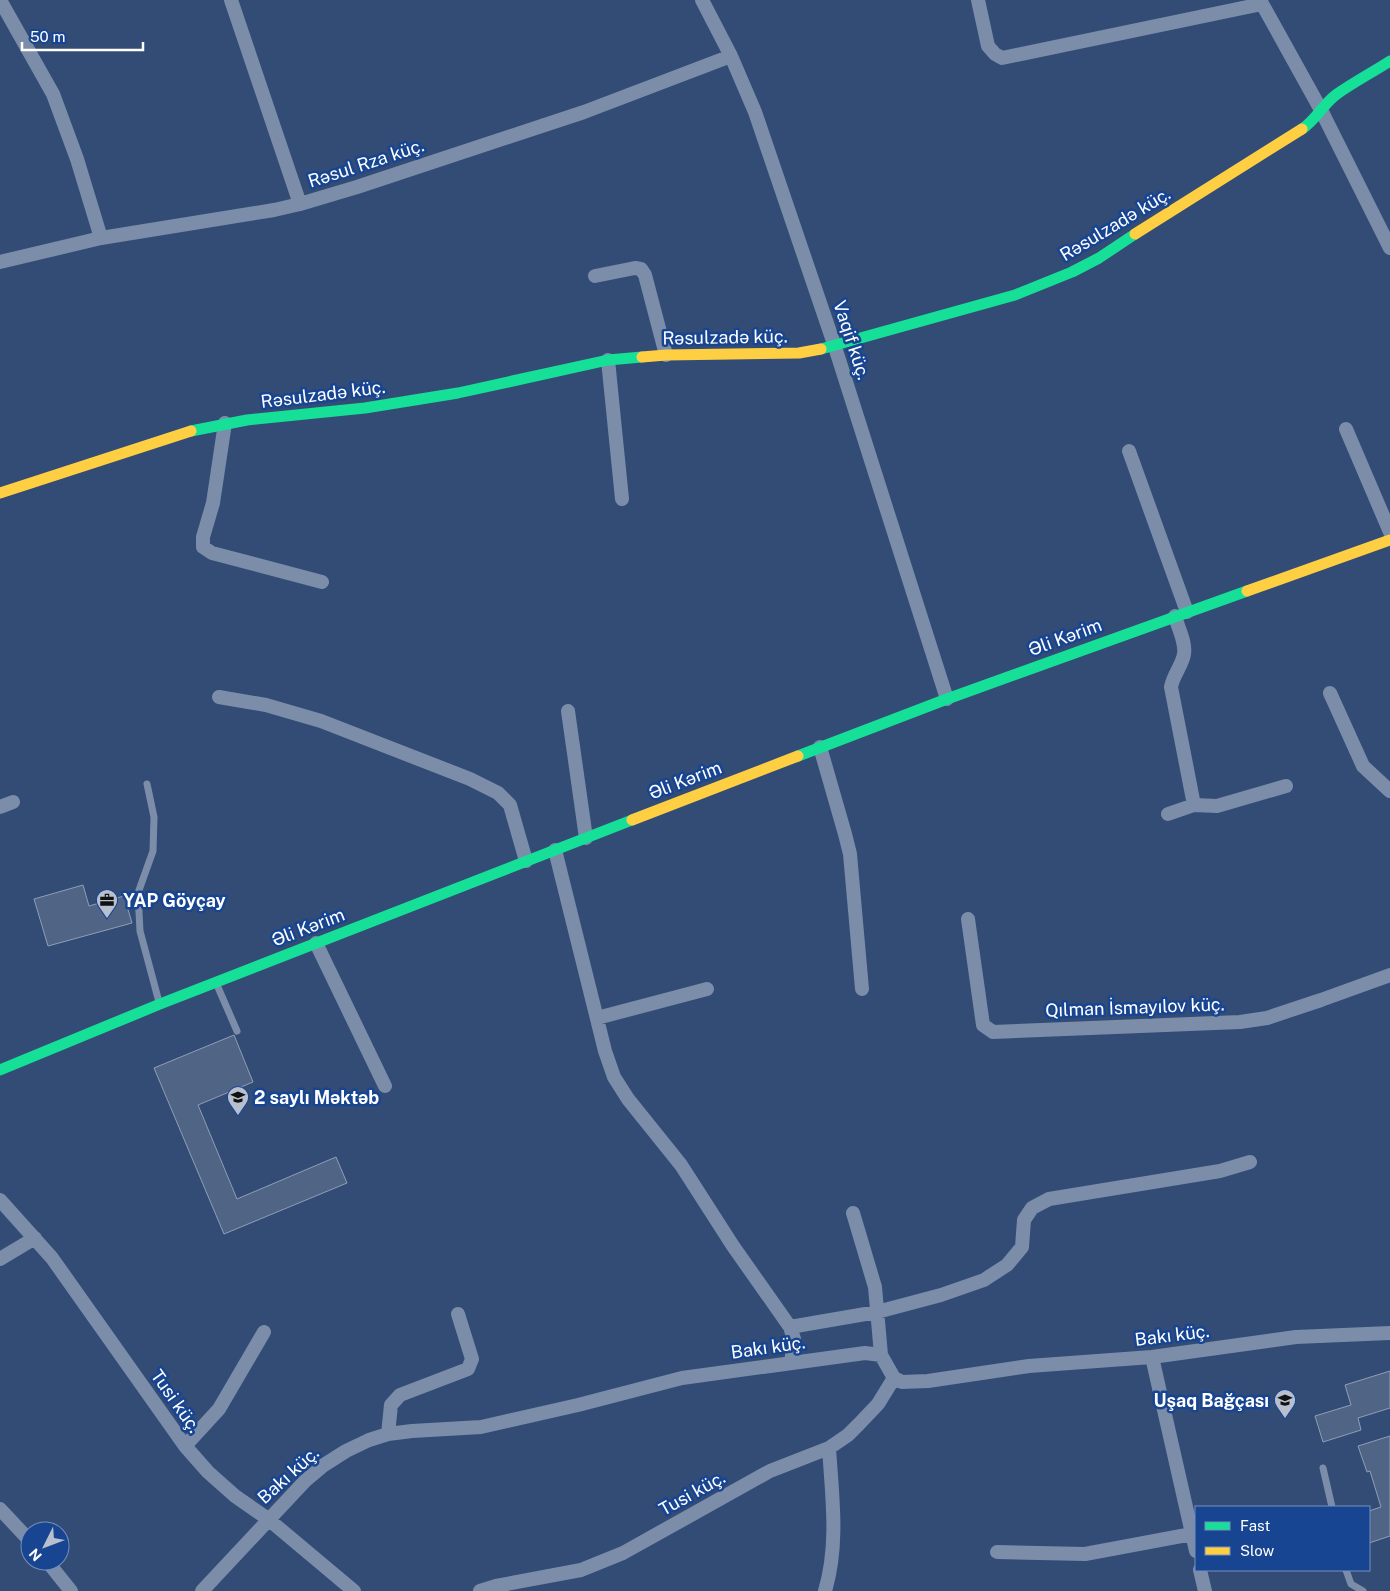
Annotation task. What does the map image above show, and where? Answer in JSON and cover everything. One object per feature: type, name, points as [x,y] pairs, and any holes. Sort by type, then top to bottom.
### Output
[{"type":"street","points":[[0,0],[53,94],[77,159],[100,238]]},
{"type":"street","points":[[231,0],[300,204]]},
{"type":"street","name":"Vaqif küç.","points":[[702,0],[732,56],[755,112],[834,344],[947,699]]},
{"type":"street","points":[[978,0],[988,46],[995,54],[1002,58],[1261,2],[1322,110],[1390,248]]},
{"type":"street","name":"Rəsul Rza küç.","points":[[0,262],[100,238],[274,210],[300,204],[584,112],[732,56]]},
{"type":"street","name":"Rəsulzadə küç.","points":[[0,493],[195,430],[225,424],[403,402],[608,360],[666,355],[799,353],[1015,295],[1072,272],[1099,258],[1304,128],[1315,119],[1327,103],[1337,94],[1390,62]]},
{"type":"street","points":[[595,276],[635,268],[641,269],[645,276],[666,355]]},
{"type":"street","points":[[608,360],[622,499]]},
{"type":"street","points":[[225,424],[213,503],[203,537],[203,547],[212,553],[322,582]]},
{"type":"street","points":[[1346,430],[1390,532]]},
{"type":"street","points":[[1129,451],[1181,614],[1184,656],[1173,678],[1171,687],[1194,805]]},
{"type":"street","name":"Əli Kərim","points":[[0,1070],[160,1004],[820,747],[1181,614],[1390,540]]},
{"type":"street","points":[[1330,693],[1363,766],[1390,791]]},
{"type":"street","points":[[219,697],[266,705],[321,721],[470,779],[498,793],[510,805],[526,861]]},
{"type":"street","points":[[568,711],[586,838]]},
{"type":"street","points":[[820,747],[846,834],[850,854],[862,989]]},
{"type":"street","points":[[1168,814],[1194,805],[1217,806],[1286,786]]},
{"type":"street","points":[[555,850],[605,1051],[614,1077],[628,1099],[681,1165],[732,1246],[790,1327],[794,1340],[791,1362]]},
{"type":"street","name":"Qılman İsmayılov küç.","points":[[968,919],[984,1025],[993,1032],[1266,1018],[1390,975]]},
{"type":"street","points":[[316,943],[385,1086]]},
{"type":"street","points":[[597,1018],[707,989]]},
{"type":"street","points":[[790,1327],[877,1312],[942,1295],[984,1280],[1007,1265],[1022,1247],[1024,1220],[1032,1208],[1049,1199],[1220,1171],[1250,1162]]},
{"type":"street","name":"Tusi küç.","points":[[0,1200],[58,1266],[185,1446],[235,1496],[268,1519],[354,1591]]},
{"type":"street","points":[[853,1213],[875,1287],[880,1355],[894,1378]]},
{"type":"street","points":[[0,1259],[35,1238]]},
{"type":"street","points":[[388,1434],[390,1406],[400,1395],[468,1369],[472,1359],[458,1314]]},
{"type":"street","points":[[185,1446],[219,1409],[264,1332]]},
{"type":"street","name":"Bakı küç.","points":[[894,1378],[902,1382],[928,1381],[1029,1366],[1152,1357],[1296,1337],[1390,1333]]},
{"type":"street","name":"Bakı küç.","points":[[202,1591],[295,1490],[324,1465],[346,1451],[370,1440],[388,1434],[412,1430],[482,1427],[682,1378],[865,1353],[880,1355]]},
{"type":"street","points":[[1152,1357],[1195,1547]]},
{"type":"street","name":"Tusi küç.","points":[[480,1591],[496,1586],[581,1570],[623,1553],[770,1471],[829,1448],[848,1435],[878,1404],[894,1378]]},
{"type":"street","points":[[825,1591],[832,1555],[834,1524],[829,1448]]},
{"type":"street","points":[[0,1508],[20,1530]]},
{"type":"street","points":[[997,1552],[1085,1554],[1192,1534]]},
{"type":"street","points":[[55,1571],[71,1591]]},
{"type":"street","points":[[1200,1571],[1205,1591]]},
{"type":"lane","points":[[146,784],[154,817],[153,851],[138,893],[140,931],[160,1004]]},
{"type":"lane","points":[[216,982],[237,1031]]},
{"type":"lane","points":[[1323,1468],[1332,1506]]},
{"type":"lane","points":[[1346,1571],[1351,1584],[1364,1591]]},
{"type":"building","points":[[83,885],[89,906],[124,896],[132,923],[48,946],[34,899]]},
{"type":"building","points":[[234,1035],[253,1082],[198,1105],[237,1199],[336,1157],[347,1183],[224,1234],[154,1068]]},
{"type":"building","points":[[1390,1371],[1390,1408],[1358,1418],[1361,1430],[1323,1442],[1315,1416],[1351,1405],[1345,1385]]},
{"type":"building","points":[[1390,1436],[1390,1536],[1370,1543],[1370,1511],[1381,1507],[1370,1471],[1367,1472],[1358,1446]]},
{"type":"traffic: fast","points":[[1302,129],[1337,94],[1390,61]]},
{"type":"traffic: fast","points":[[821,349],[1015,295],[1072,272],[1099,258],[1135,234]]},
{"type":"traffic: fast","points":[[191,431],[247,420],[365,408],[458,393],[608,360],[642,357]]},
{"type":"traffic: fast","points":[[798,756],[947,699],[1247,591]]},
{"type":"traffic: fast","points":[[0,1070],[160,1004],[632,820]]},
{"type":"traffic: slow","points":[[1135,234],[1302,129]]},
{"type":"traffic: slow","points":[[642,357],[799,353],[821,349]]},
{"type":"traffic: slow","points":[[0,493],[191,431]]},
{"type":"traffic: slow","points":[[1247,591],[1390,540]]},
{"type":"traffic: slow","points":[[632,820],[798,756]]},
{"type":"place","name":"YAP Göyçay","points":[[107,919]]},
{"type":"place","name":"2 saylı Məktəb","points":[[238,1116]]},
{"type":"place","name":"Uşaq Bağçası","points":[[1285,1419]]}]
